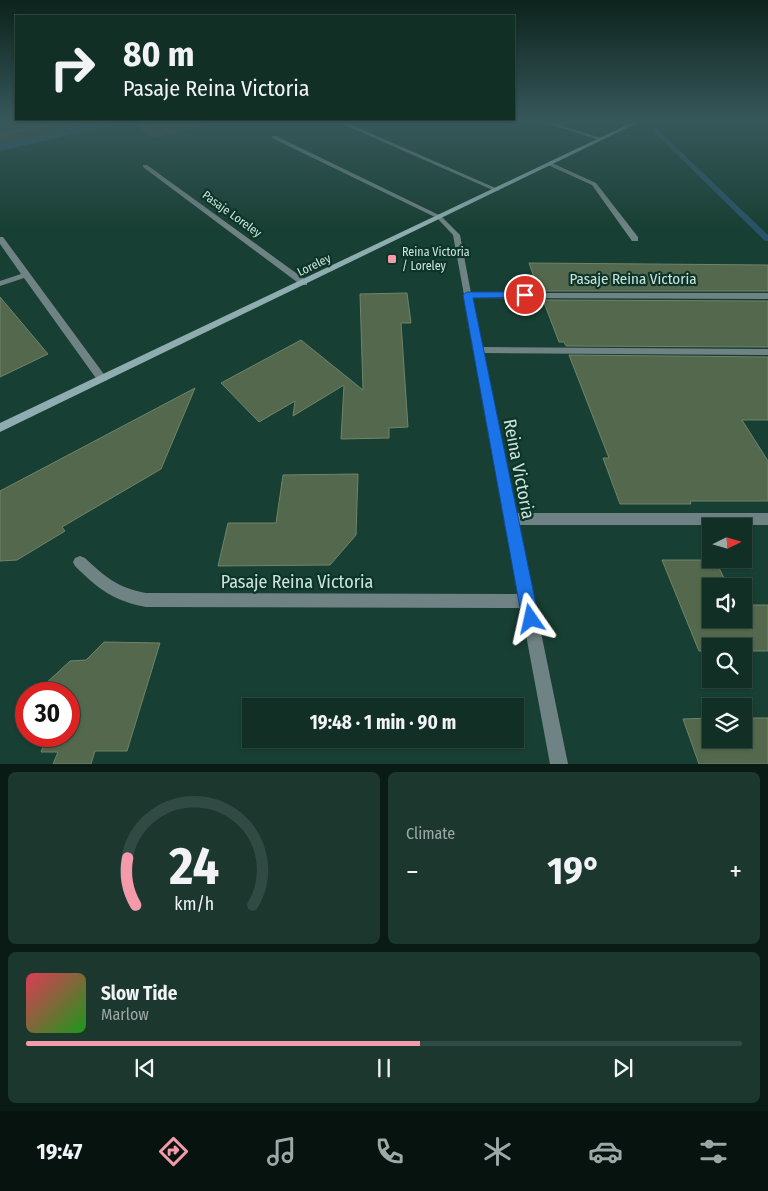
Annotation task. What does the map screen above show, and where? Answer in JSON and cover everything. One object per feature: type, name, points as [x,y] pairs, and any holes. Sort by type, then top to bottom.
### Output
[{"type":"main road","name":"Loreley","points":[[0,428],[563,158]]},
{"type":"street","points":[[317,158],[439,217]]},
{"type":"street","points":[[422,158],[497,190]]},
{"type":"street","points":[[550,164],[576,174],[594,184],[635,239]]},
{"type":"street","name":"Pasaje Loreley","points":[[144,166],[304,283]]},
{"type":"street","name":"Reina Victoria","points":[[439,217],[456,235],[559,764]]},
{"type":"street","points":[[2,244],[102,379]]},
{"type":"street","points":[[0,284],[26,275]]},
{"type":"street","name":"Pasaje Reina Victoria","points":[[467,295],[768,296]]},
{"type":"street","points":[[478,350],[768,352]]},
{"type":"street","points":[[511,519],[768,519]]},
{"type":"street","name":"Pasaje Reina Victoria","points":[[80,562],[107,588],[126,597],[146,600],[527,601]]},
{"type":"building","points":[[529,263],[768,265],[768,291],[539,291]]},
{"type":"building","points":[[407,293],[411,323],[401,323],[408,427],[389,428],[389,438],[341,439],[344,385],[293,416],[295,401],[259,422],[221,383],[301,340],[363,390],[360,294]]},
{"type":"building","points":[[0,297],[48,354],[0,377]]},
{"type":"building","points":[[543,300],[768,301],[768,347],[566,346],[564,342],[559,342]]},
{"type":"building","points":[[569,355],[768,357],[768,420],[742,420],[768,461],[768,501],[690,501],[691,504],[620,504],[603,458],[609,458]]},
{"type":"building","points":[[195,388],[161,469],[62,527],[65,531],[17,560],[0,561],[0,491]]},
{"type":"building","points":[[358,474],[356,535],[330,565],[218,566],[228,523],[276,523],[283,475]]},
{"type":"building","points":[[662,560],[702,560],[702,568],[719,568],[724,578],[702,578],[702,628],[752,628],[752,605],[768,605],[768,651],[752,651],[752,638],[702,638],[702,651],[699,651]]},
{"type":"building","points":[[104,642],[160,643],[127,751],[95,751],[91,764],[53,764],[58,752],[41,752],[43,747],[80,747],[80,682],[47,682],[70,661],[86,660]]},
{"type":"building","points":[[702,718],[702,748],[752,748],[752,718],[768,718],[768,764],[699,764],[683,719]]},
{"type":"waterway","points":[[684,158],[768,239]]},
{"type":"place","name":"Reina Victoria / Loreley","points":[[392,259]]},
{"type":"route","points":[[525,295],[467,295],[531,619]]}]
